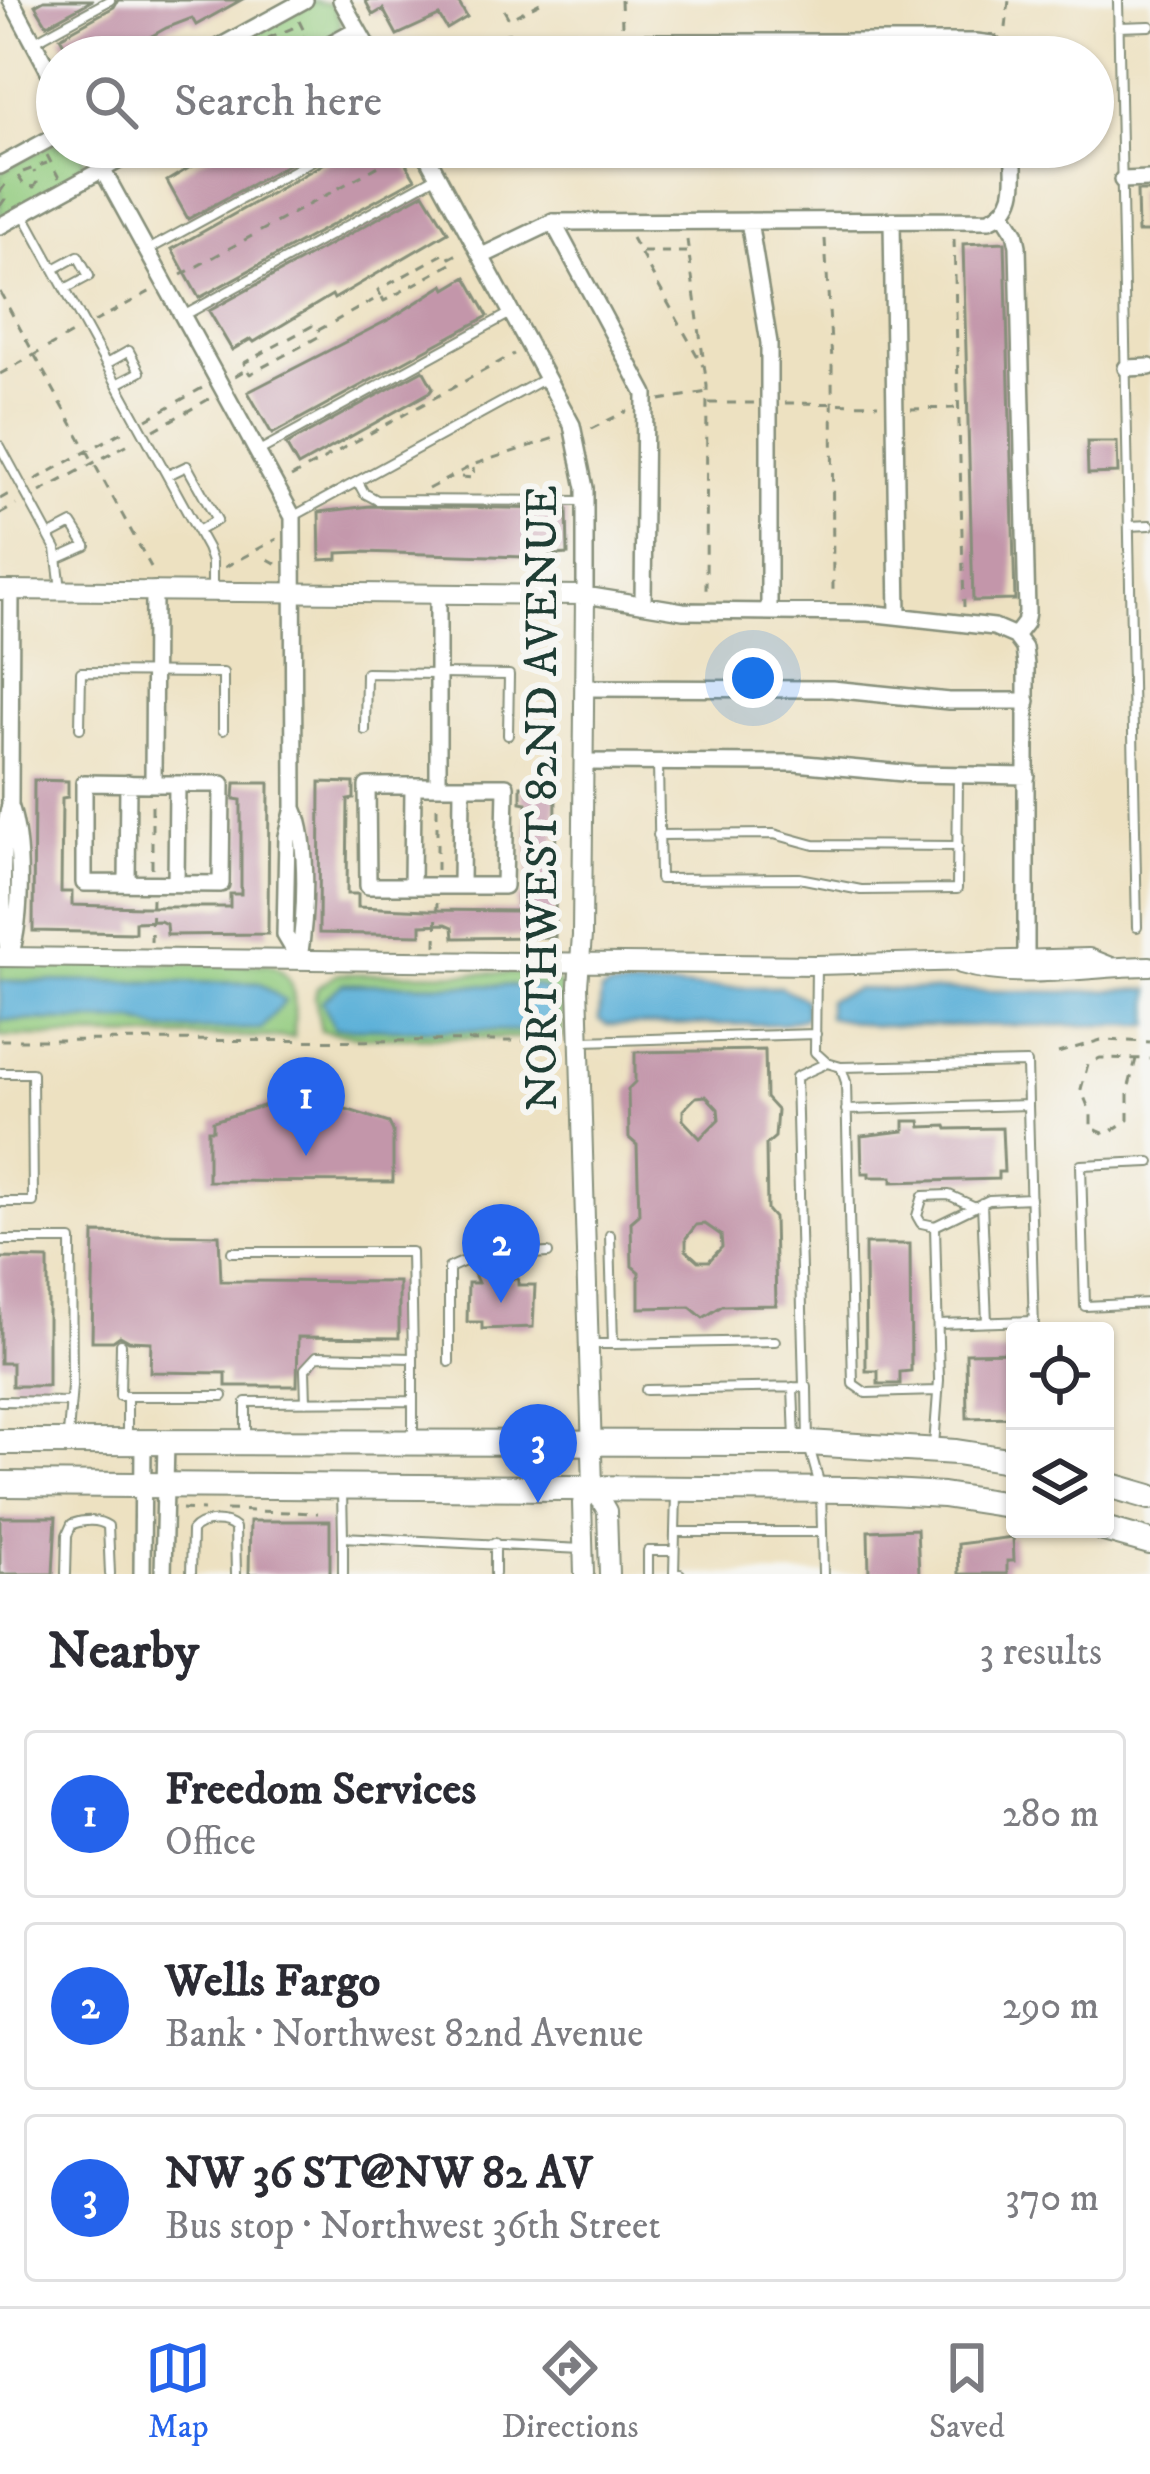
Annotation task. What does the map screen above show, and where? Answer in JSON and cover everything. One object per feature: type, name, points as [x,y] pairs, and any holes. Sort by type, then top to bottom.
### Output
[{"type":"main road","points":[[0,1442],[802,1443],[1006,1461]]},
{"type":"main road","points":[[0,1484],[820,1490],[943,1495],[1006,1505]]},
{"type":"main road","points":[[1114,1487],[1150,1497]]},
{"type":"main road","points":[[1114,1531],[1144,1537]]},
{"type":"street","points":[[10,0],[36,48]]},
{"type":"street","points":[[341,0],[361,36]]},
{"type":"street","points":[[243,36],[302,7]]},
{"type":"street","points":[[344,36],[357,29]]},
{"type":"street","points":[[0,166],[36,150]]},
{"type":"street","points":[[0,226],[106,168]]},
{"type":"street","name":"NORTHWEST 82ND AVENUE","points":[[431,168],[548,377],[576,438],[586,501],[579,1041],[593,1487],[607,1510],[609,1574]]},
{"type":"street","points":[[482,256],[553,221],[981,221],[1004,213],[1014,189],[1014,168]]},
{"type":"street","points":[[103,170],[293,517],[295,808],[287,836],[285,935],[299,959]]},
{"type":"street","points":[[1122,180],[1150,179]]},
{"type":"street","points":[[1004,213],[1016,232],[1018,246],[1024,442],[1027,612],[1015,636]]},
{"type":"street","points":[[553,221],[645,394],[643,604]]},
{"type":"street","points":[[749,221],[769,343],[769,612]]},
{"type":"street","points":[[892,221],[898,616]]},
{"type":"street","points":[[1126,368],[1150,367]]},
{"type":"street","points":[[1026,957],[1025,652],[1015,636],[994,627],[898,616],[696,612],[585,596],[5,589],[5,747],[10,805],[2,837],[5,957],[816,965],[962,964],[983,958],[1026,957],[1089,958],[1108,966]]},
{"type":"street","points":[[152,790],[154,590]]},
{"type":"street","points":[[438,593],[438,792]]},
{"type":"street","points":[[584,688],[832,689],[934,700],[1027,701]]},
{"type":"street","points":[[583,763],[811,763],[1027,776]]},
{"type":"street","points":[[84,783],[128,783],[152,790],[177,784],[222,784],[221,884],[84,883],[84,783]]},
{"type":"street","points":[[127,883],[128,783]]},
{"type":"street","points":[[176,884],[177,784]]},
{"type":"street","points":[[368,786],[413,786],[438,792],[462,786],[506,786],[504,886],[368,886],[368,786]]},
{"type":"street","points":[[412,886],[413,786]]},
{"type":"street","points":[[461,886],[462,786]]},
{"type":"street","points":[[962,964],[984,970],[1150,966]]},
{"type":"street","points":[[146,1443],[163,1574]]},
{"type":"street","points":[[142,1574],[153,1485]]},
{"type":"street","name":"NORTHWEST 82ND AVENUE","points":[[584,1574],[582,1503],[593,1487]]},
{"type":"lane","points":[[44,36],[110,0]]},
{"type":"lane","points":[[1118,0],[1137,928]]},
{"type":"lane","points":[[1118,27],[1150,26]]},
{"type":"lane","points":[[147,250],[298,168]]},
{"type":"lane","points":[[183,316],[438,176]]},
{"type":"lane","points":[[23,213],[198,531],[211,557],[212,590]]},
{"type":"lane","points":[[54,269],[78,256],[89,276],[65,289]]},
{"type":"lane","points":[[258,452],[514,311]]},
{"type":"lane","points":[[106,364],[129,351],[140,372],[117,385]]},
{"type":"lane","points":[[293,517],[548,377]]},
{"type":"lane","points":[[0,446],[50,536],[59,559],[61,589]]},
{"type":"lane","points":[[167,476],[187,466],[218,520],[198,531]]},
{"type":"lane","points":[[358,482],[367,496],[377,500],[586,501]]},
{"type":"lane","points":[[50,536],[72,524],[86,546],[59,559]]},
{"type":"lane","points":[[1129,526],[1150,525]]},
{"type":"lane","points":[[80,728],[81,672],[153,672],[223,673],[223,730]]},
{"type":"lane","points":[[365,730],[366,673],[509,675],[508,735]]},
{"type":"lane","points":[[658,763],[660,880],[799,878],[862,890],[957,889],[958,775]]},
{"type":"lane","points":[[1135,809],[1150,817]]},
{"type":"lane","points":[[658,835],[774,834],[814,845],[958,846]]},
{"type":"lane","points":[[816,965],[815,1052],[827,1063],[841,1067],[1027,1064],[1034,1322]]},
{"type":"lane","points":[[579,1041],[816,1034]]},
{"type":"lane","points":[[823,1574],[820,1490],[802,1443],[796,1077],[827,1063]]},
{"type":"lane","points":[[841,1067],[853,1384],[861,1393],[938,1391]]},
{"type":"lane","points":[[0,1073],[32,1073],[33,1202],[0,1202]]},
{"type":"lane","points":[[846,1110],[1028,1105]]},
{"type":"lane","points":[[1150,1162],[1081,1165],[1085,1306],[1150,1304]]},
{"type":"lane","points":[[978,1205],[949,1196],[923,1196],[917,1216],[927,1226],[935,1226],[978,1205],[1030,1198]]},
{"type":"lane","points":[[978,1205],[987,1322]]},
{"type":"lane","points":[[934,1451],[938,1391],[935,1226]]},
{"type":"lane","points":[[610,1234],[614,1344]]},
{"type":"lane","points":[[0,1240],[71,1240],[72,1386],[67,1442]]},
{"type":"lane","points":[[232,1252],[411,1252],[413,1444]]},
{"type":"lane","points":[[482,1257],[548,1253]]},
{"type":"lane","points":[[449,1362],[449,1268],[467,1260]]},
{"type":"lane","points":[[938,1324],[1006,1324]]},
{"type":"lane","points":[[588,1345],[775,1341]]},
{"type":"lane","points":[[121,1344],[120,1396],[223,1396]]},
{"type":"lane","points":[[306,1402],[305,1369],[316,1356],[413,1358]]},
{"type":"lane","points":[[646,1390],[801,1387]]},
{"type":"lane","points":[[128,1396],[146,1443]]},
{"type":"lane","points":[[0,1400],[69,1402]]},
{"type":"lane","points":[[246,1443],[246,1402],[413,1401]]},
{"type":"lane","points":[[342,1486],[343,1574]]},
{"type":"lane","points":[[676,1488],[674,1574],[680,1574]]},
{"type":"lane","points":[[66,1574],[68,1532],[72,1524],[82,1521],[108,1526],[110,1574]]},
{"type":"lane","points":[[191,1574],[192,1531],[202,1522],[235,1528],[236,1574]]},
{"type":"lane","points":[[675,1532],[821,1532]]},
{"type":"lane","points":[[343,1537],[583,1550]]},
{"type":"lane","points":[[494,1574],[495,1544]]},
{"type":"lane","points":[[648,1574],[649,1551],[674,1551]]},
{"type":"path","points":[[504,10],[509,19],[546,0]]},
{"type":"path","points":[[621,0],[622,26]]},
{"type":"path","points":[[1006,28],[1009,0]]},
{"type":"path","points":[[302,7],[299,25],[304,35]]},
{"type":"path","points":[[280,36],[299,25]]},
{"type":"path","points":[[0,206],[5,200],[2,191],[16,173],[37,168]]},
{"type":"path","points":[[52,168],[57,177],[64,178]]},
{"type":"path","points":[[179,276],[379,168]]},
{"type":"path","points":[[16,173],[24,185],[34,187],[33,170]]},
{"type":"path","points":[[632,236],[706,371]]},
{"type":"path","points":[[664,237],[664,252]]},
{"type":"path","points":[[686,237],[706,371],[706,596]]},
{"type":"path","points":[[826,237],[833,597]]},
{"type":"path","points":[[954,237],[964,608]]},
{"type":"path","points":[[450,258],[462,251]]},
{"type":"path","points":[[640,252],[688,251]]},
{"type":"path","points":[[447,252],[453,263],[384,301],[381,296],[378,290],[447,252]]},
{"type":"path","points":[[92,323],[152,291]]},
{"type":"path","points":[[0,292],[151,567]]},
{"type":"path","points":[[315,332],[381,296]]},
{"type":"path","points":[[312,326],[318,337],[250,374],[247,369],[244,363],[312,326]]},
{"type":"path","points":[[0,374],[80,330]]},
{"type":"path","points":[[290,478],[518,352]]},
{"type":"path","points":[[234,377],[247,369]]},
{"type":"path","points":[[145,420],[204,387]]},
{"type":"path","points":[[652,401],[707,392]]},
{"type":"path","points":[[152,431],[211,399]]},
{"type":"path","points":[[707,403],[763,403]]},
{"type":"path","points":[[778,403],[884,406]]},
{"type":"path","points":[[591,429],[635,406]]},
{"type":"path","points":[[903,409],[958,408]]},
{"type":"path","points":[[28,483],[132,426]]},
{"type":"path","points":[[420,493],[473,465],[560,437]]},
{"type":"path","points":[[34,495],[139,438]]},
{"type":"path","points":[[461,477],[474,478],[473,465]]},
{"type":"path","points":[[0,499],[16,490]]},
{"type":"path","points":[[0,514],[22,502]]},
{"type":"path","points":[[225,567],[278,538]]},
{"type":"path","points":[[268,559],[280,566]]},
{"type":"path","points":[[152,790],[152,876]]},
{"type":"path","points":[[437,878],[438,792]]},
{"type":"path","points":[[151,944],[152,893]]},
{"type":"path","points":[[436,895],[436,946]]},
{"type":"path","points":[[0,1040],[579,1041]]},
{"type":"path","points":[[1058,1053],[1101,1040],[1150,1042]]},
{"type":"path","points":[[1136,1059],[1128,1090],[1128,1120],[1106,1133],[1091,1128],[1081,1089],[1088,1064],[1100,1058],[1150,1059]]},
{"type":"path","points":[[182,1509],[204,1510]]},
{"type":"path","points":[[226,1510],[318,1513]]},
{"type":"green space","points":[[314,1],[334,5],[341,25],[332,36],[249,36]]},
{"type":"green space","points":[[36,152],[36,168],[80,168],[73,179],[0,219],[0,172]]},
{"type":"green space","points":[[0,962],[268,964],[291,984],[294,1037],[0,1036],[0,1020],[135,1021],[161,1030],[259,983],[0,981]]},
{"type":"green space","points":[[539,973],[560,984],[563,1038],[364,1037],[321,1031],[317,988],[338,974]],"holes":[[[343,984],[537,986],[553,994]]]},
{"type":"water","points":[[0,981],[259,983],[285,1001],[261,1029],[161,1030],[135,1021],[0,1020]]},
{"type":"water","points":[[343,984],[537,986],[553,994],[553,1022],[522,1031],[335,1028],[322,1001]]},
{"type":"water","points":[[780,987],[805,999],[806,1017],[782,1024],[607,1025],[599,1020],[601,992],[609,988]]},
{"type":"water","points":[[856,989],[1150,989],[1150,1025],[874,1026],[828,1017],[828,1000]]},
{"type":"building","points":[[44,0],[93,0],[47,25],[35,5]]},
{"type":"building","points":[[118,0],[241,0],[196,25],[192,18],[152,36],[62,36],[114,7]]},
{"type":"building","points":[[365,0],[457,0],[467,17],[447,29],[439,16],[397,35],[383,9],[373,15]]},
{"type":"building","points":[[189,168],[282,168],[188,219],[167,181]]},
{"type":"building","points":[[316,168],[408,168],[415,179],[199,298],[172,249]]},
{"type":"building","points":[[1137,191],[1150,191],[1150,232],[1138,232]]},
{"type":"building","points":[[424,193],[448,232],[334,299],[332,295],[232,350],[209,311]]},
{"type":"building","points":[[1005,242],[1015,600],[973,601],[963,244]]},
{"type":"building","points":[[466,277],[488,316],[272,434],[248,392]]},
{"type":"building","points":[[423,370],[433,388],[430,392],[298,466],[286,445]]},
{"type":"building","points":[[1087,442],[1117,442],[1118,473],[1088,474]]},
{"type":"building","points":[[370,506],[567,509],[568,554],[362,552],[320,560],[319,512]]},
{"type":"building","points":[[34,780],[68,781],[68,797],[62,798],[61,892],[72,892],[72,905],[142,907],[230,907],[230,894],[241,894],[241,800],[234,799],[235,783],[269,783],[268,934],[167,935],[166,924],[160,921],[135,922],[135,933],[33,931]]},
{"type":"building","points":[[320,782],[354,783],[354,799],[348,800],[347,894],[358,894],[358,907],[428,910],[517,911],[517,897],[528,897],[527,803],[521,802],[521,786],[556,786],[555,937],[454,938],[453,927],[446,924],[421,925],[421,935],[319,933]]},
{"type":"building","points":[[765,1050],[766,1098],[777,1110],[775,1137],[766,1145],[776,1305],[722,1306],[703,1318],[690,1307],[639,1308],[631,1222],[639,1215],[637,1145],[629,1138],[628,1089],[635,1082],[635,1052]],"holes":[[[706,1096],[718,1109],[719,1119],[700,1138],[683,1120],[683,1110],[696,1097]],[[705,1224],[721,1235],[722,1247],[709,1261],[698,1261],[686,1250],[686,1238],[696,1225]]]},
{"type":"building","points":[[277,1093],[327,1093],[327,1103],[389,1123],[393,1182],[208,1181],[208,1130],[213,1130],[213,1121],[277,1102]]},
{"type":"building","points":[[904,1121],[947,1129],[1002,1128],[1004,1172],[998,1172],[998,1179],[892,1182],[892,1177],[862,1173],[861,1136],[904,1131]]},
{"type":"building","points":[[94,1233],[219,1235],[221,1281],[399,1282],[399,1338],[298,1337],[297,1386],[226,1386],[226,1373],[150,1372],[151,1342],[120,1336],[113,1341],[92,1341]]},
{"type":"building","points":[[865,1244],[910,1244],[911,1371],[900,1372],[900,1384],[878,1384],[878,1371],[866,1371]]},
{"type":"building","points":[[0,1258],[48,1259],[48,1386],[12,1386],[12,1363],[0,1363]]},
{"type":"building","points":[[475,1261],[486,1265],[492,1278],[535,1285],[533,1327],[482,1329],[482,1322],[467,1322],[468,1283],[478,1283],[471,1267]]},
{"type":"building","points":[[1006,1352],[1006,1417],[967,1418],[966,1353]]},
{"type":"building","points":[[0,1517],[56,1517],[53,1574],[0,1574]]},
{"type":"building","points":[[250,1521],[330,1521],[330,1574],[249,1574]]},
{"type":"building","points":[[917,1529],[919,1574],[869,1574],[868,1531]]},
{"type":"building","points":[[1013,1538],[1014,1561],[1007,1561],[1007,1574],[959,1574],[958,1544]]},
{"type":"place","name":"Freedom Services","points":[[306,1156]]},
{"type":"place","name":"Wells Fargo","points":[[501,1303]]},
{"type":"place","name":"NW 36 ST@NW 82 AV","points":[[538,1503]]}]
